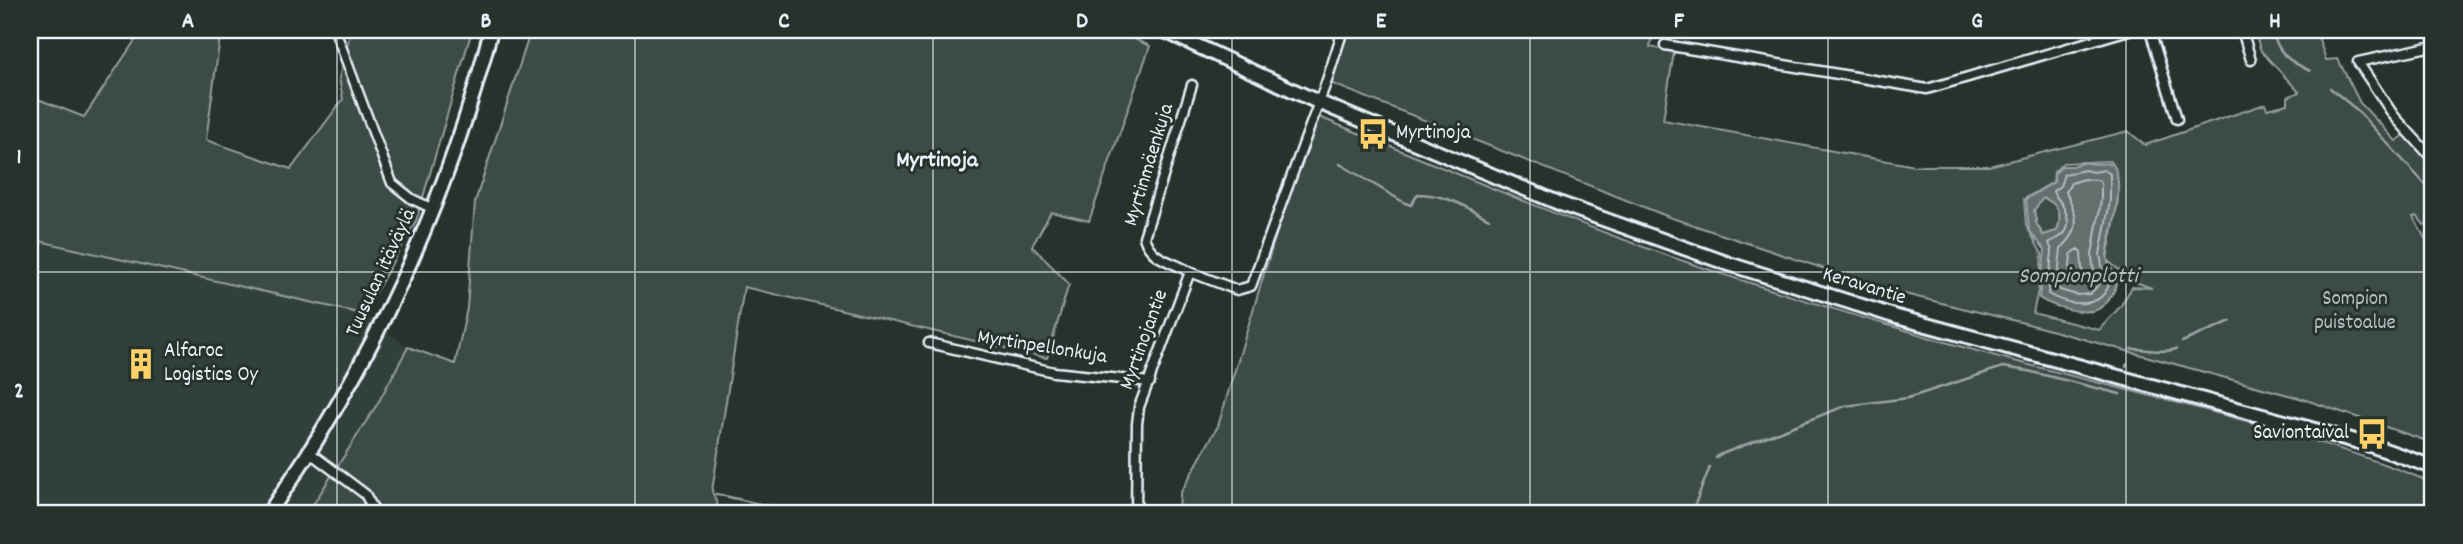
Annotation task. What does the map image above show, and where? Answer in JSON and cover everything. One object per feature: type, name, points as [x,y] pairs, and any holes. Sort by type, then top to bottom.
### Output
[{"type":"main road","name":"Tuusulan itäväylä","points":[[268,514],[357,372],[433,209],[444,182],[491,30]]},
{"type":"main road","name":"Keravantie","points":[[1163,30],[1318,102],[1561,204],[1729,264],[1897,317],[2370,445],[2433,468]]},
{"type":"street","points":[[335,30],[392,183],[412,200],[433,209]]},
{"type":"street","points":[[1318,102],[1343,30]]},
{"type":"street","points":[[1665,46],[1927,89],[2129,30]]},
{"type":"street","points":[[2150,30],[2177,119]]},
{"type":"street","points":[[2242,30],[2251,60]]},
{"type":"street","points":[[2433,47],[2358,62],[2394,116],[2433,159]]},
{"type":"street","name":"Myrtinmäenkuja","points":[[1190,272],[1158,257],[1148,249],[1144,237],[1192,85]]},
{"type":"street","name":"Myrtinojantie","points":[[1136,514],[1139,407],[1190,272],[1237,290],[1251,286],[1318,102]]},
{"type":"street","name":"Myrtinpellonkuja","points":[[929,344],[1054,372],[1150,382]]},
{"type":"street","points":[[309,452],[365,494],[376,514]]},
{"type":"shaded area","points":[[30,239],[363,314],[408,347],[378,403],[307,514],[30,514]]},
{"type":"green space","points":[[142,30],[221,30],[206,140],[291,169],[343,99],[339,78],[351,30],[472,30],[416,221],[363,314],[30,239],[30,96],[84,117]]},
{"type":"green space","points":[[531,30],[1115,30],[1150,46],[1089,221],[1051,212],[1032,246],[1069,284],[1047,358],[744,287],[712,491],[721,514],[307,514],[378,403],[408,347],[455,364],[467,308],[475,202]]},
{"type":"green space","name":"Sompion puistoalue","points":[[1349,30],[1653,30],[1650,47],[1674,52],[1663,120],[1915,166],[1989,166],[2128,131],[2145,145],[2265,104],[2267,109],[2288,104],[2288,97],[2299,92],[2261,51],[2254,30],[2316,30],[2326,60],[2338,59],[2360,103],[2396,141],[2406,134],[2433,163],[2433,220],[2424,225],[2417,216],[2413,217],[2433,252],[2433,443],[2303,399],[2028,324],[1888,290],[1669,217],[1330,83]],"holes":[[[2110,161],[2118,183],[2117,209],[2107,260],[2132,281],[2152,288],[2132,287],[2120,307],[2099,330],[2033,313],[2040,282],[2042,254],[2026,225],[2024,199],[2053,182],[2054,172],[2063,163]]]},
{"type":"green space","points":[[1319,117],[1555,213],[1727,276],[1997,357],[2249,422],[2372,460],[2433,483],[2433,514],[1179,514],[1180,494],[1218,426],[1310,122]]},
{"type":"green space","points":[[2043,198],[2053,203],[2060,220],[2057,231],[2043,235],[2036,223],[2034,210]]},
{"type":"water","name":"Sompionplotti","points":[[2085,162],[2113,164],[2117,173],[2118,195],[2107,254],[2108,263],[2118,278],[2108,301],[2100,308],[2090,311],[2067,309],[2039,298],[2045,250],[2029,230],[2026,199],[2054,182],[2054,174],[2062,166]],"holes":[[[2043,198],[2058,211],[2059,225],[2057,231],[2043,235],[2036,223],[2034,210]]]},
{"type":"waterway","points":[[2271,30],[2285,56],[2310,71]]},
{"type":"waterway","points":[[2330,88],[2357,110],[2433,193]]},
{"type":"waterway","points":[[1340,164],[1405,203],[1411,205],[1418,194],[1437,196],[1489,219]]},
{"type":"waterway","points":[[2182,342],[2231,321]]},
{"type":"waterway","points":[[2131,349],[2176,349]]},
{"type":"waterway","points":[[1716,458],[1845,406],[1908,398],[2003,367],[2120,394]]},
{"type":"waterway","points":[[1691,514],[1710,467]]},
{"type":"waterway","points":[[716,494],[793,512],[887,514]]},
{"type":"place","name":"Myrtinoja","points":[[1373,134]]},
{"type":"place","name":"Alfaroc Logistics Oy","points":[[141,364]]},
{"type":"place","name":"Saviontaival","points":[[2372,434]]},
{"type":"district","name":"Myrtinoja","points":[[937,161]]}]
